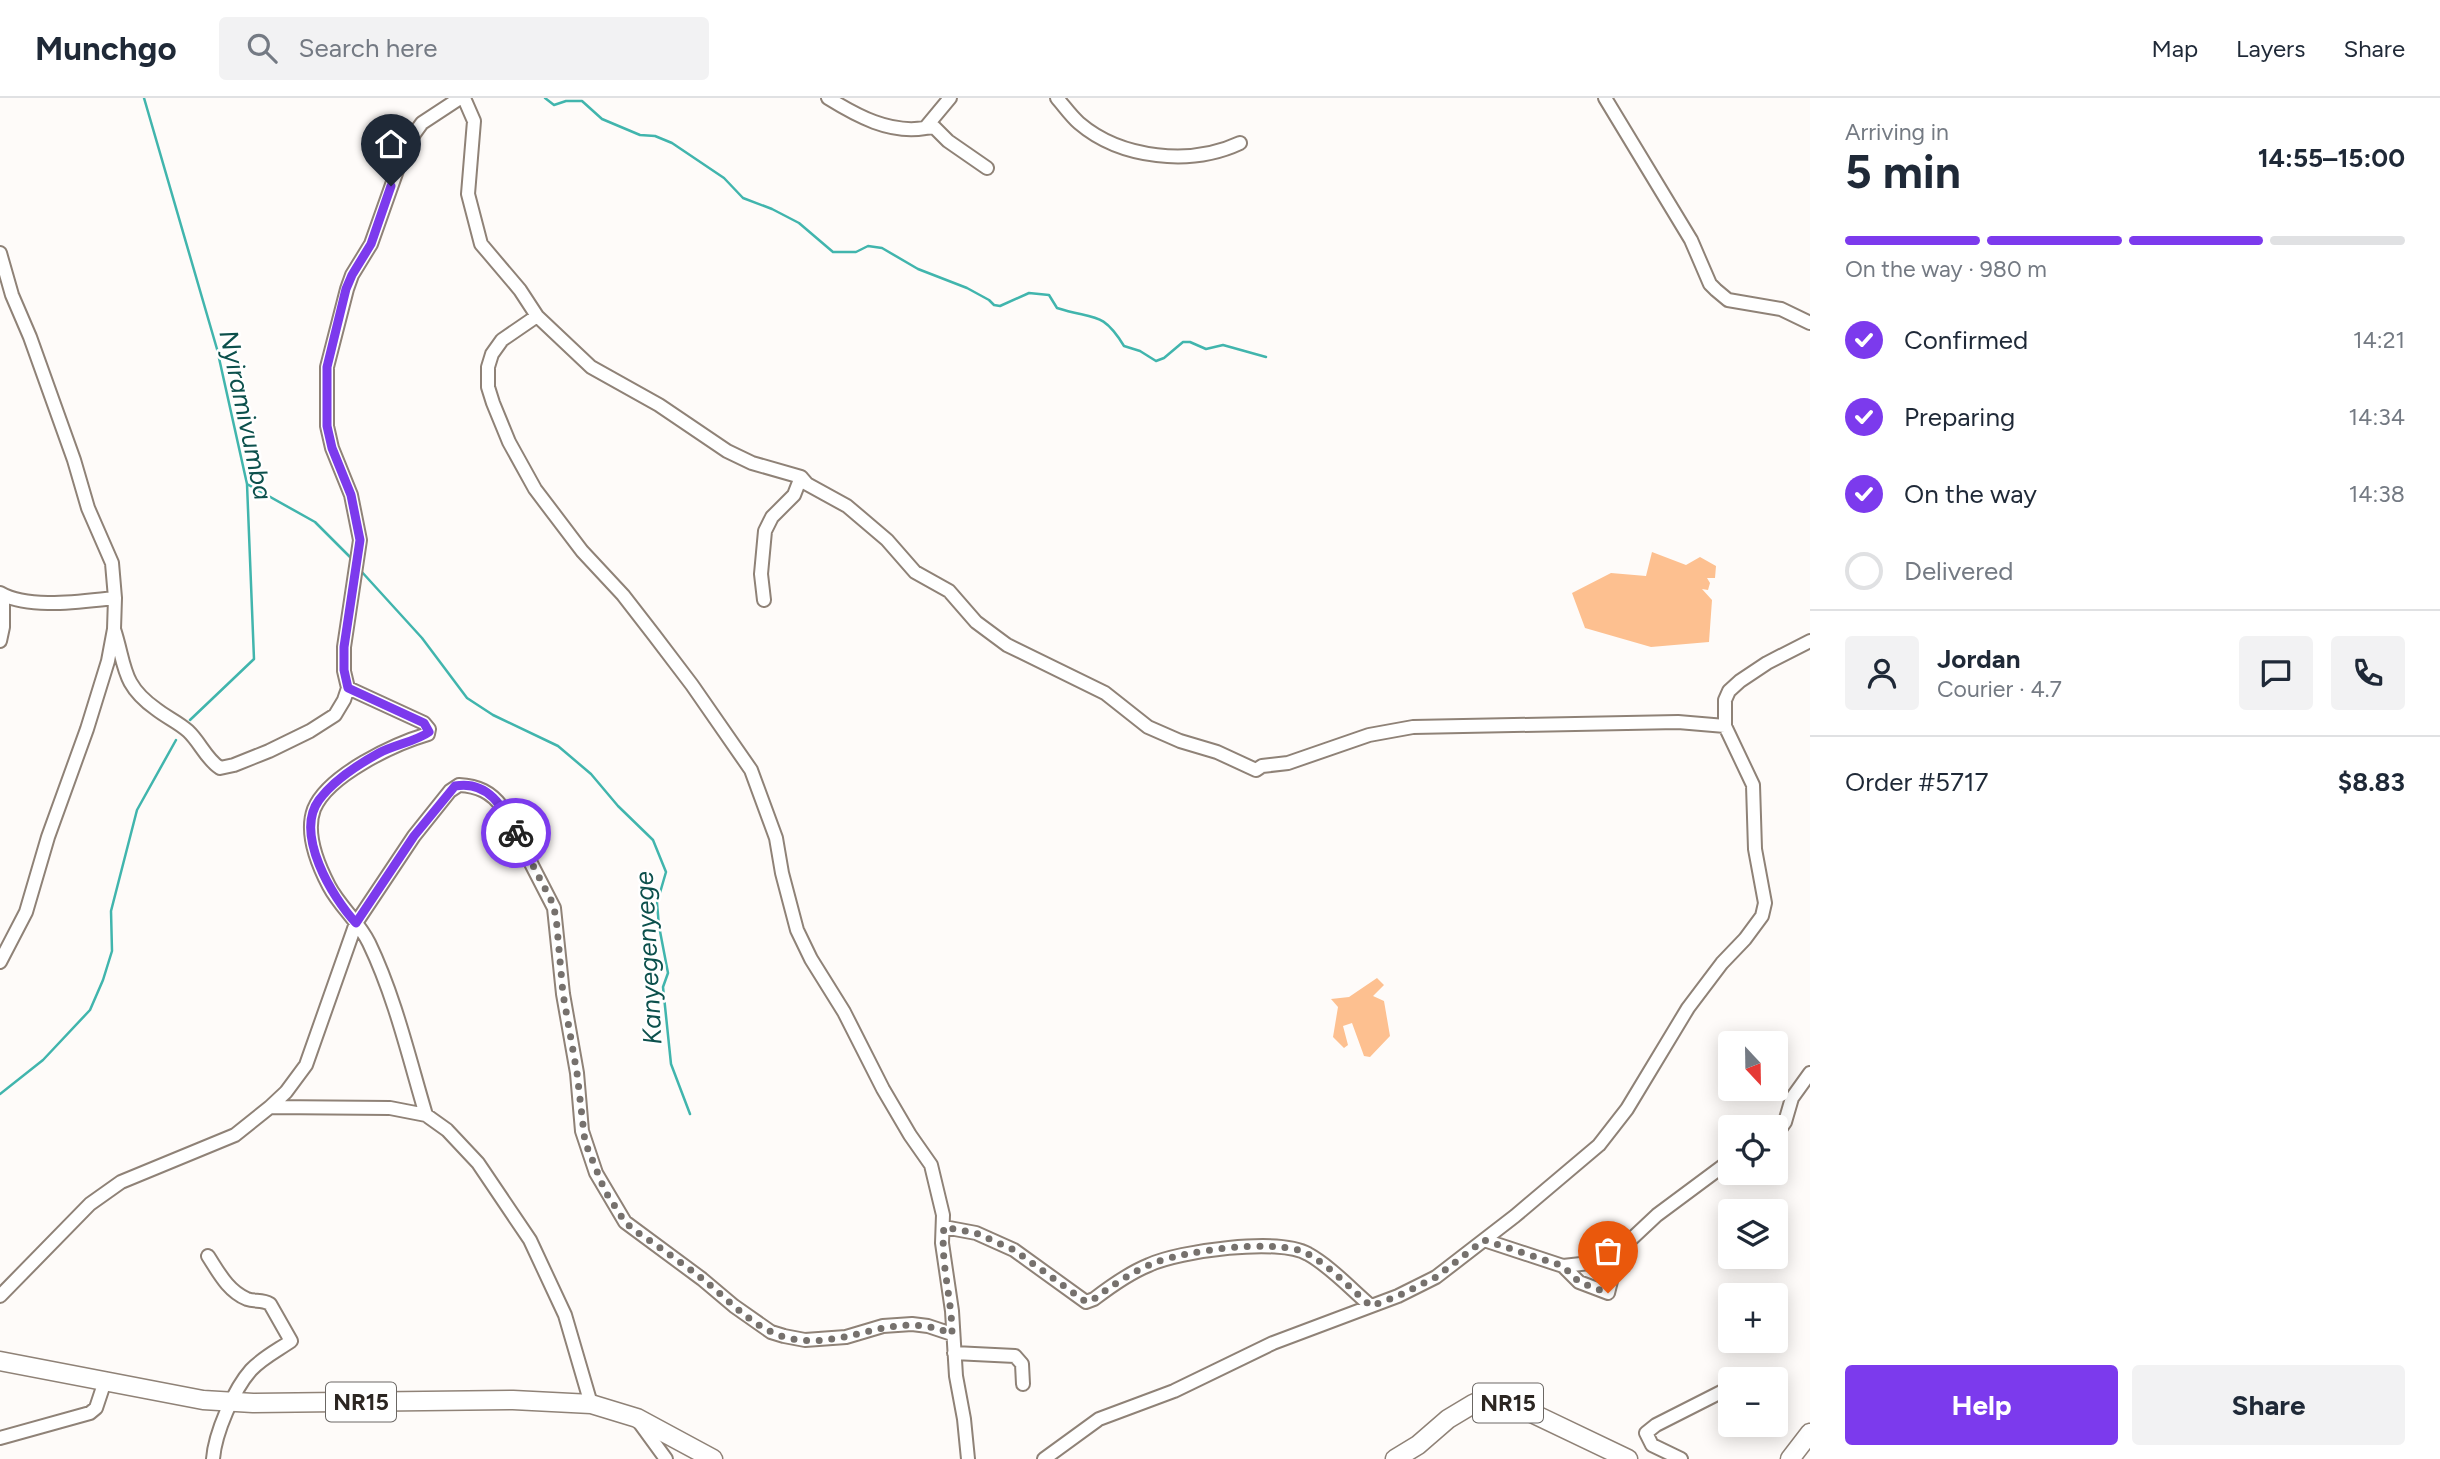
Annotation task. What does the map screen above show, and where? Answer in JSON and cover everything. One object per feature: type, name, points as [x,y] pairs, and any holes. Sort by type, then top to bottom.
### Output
[{"type":"highway","name":"NR15","points":[[0,1361],[193,1398],[231,1402],[513,1400],[591,1404],[637,1418],[713,1459]]},
{"type":"highway","name":"NR15","points":[[1395,1459],[1448,1419],[1484,1399],[1493,1398],[1515,1405],[1628,1459]]},
{"type":"highway","points":[[1790,1459],[1810,1433]]},
{"type":"street","points":[[114,629],[123,667],[133,689],[152,707],[187,730],[212,762],[220,768],[269,751],[326,722],[340,709],[348,688],[344,670],[344,647],[360,540],[351,495],[332,448],[327,426],[327,367],[346,289],[371,244],[406,145],[422,123],[462,98],[474,121],[468,194],[481,244],[520,290],[537,316],[602,375],[659,405],[727,451],[752,463],[802,477],[807,484],[847,506],[915,572],[949,591],[976,622],[1007,645],[1105,693],[1148,727],[1180,741],[1217,752],[1256,770],[1262,766],[1288,763],[1369,735],[1413,727],[1678,722],[1725,726]]},
{"type":"street","points":[[828,98],[867,120],[902,128],[934,127],[956,147],[987,168]]},
{"type":"street","points":[[925,128],[950,98]]},
{"type":"street","points":[[1057,98],[1077,122],[1094,134],[1139,151],[1170,157],[1206,155],[1221,152],[1240,143]]},
{"type":"street","points":[[1605,98],[1691,240],[1704,273],[1716,290],[1728,300],[1782,309],[1810,323]]},
{"type":"street","points":[[0,253],[12,295],[74,460],[88,508],[111,563],[115,598],[114,629],[108,661],[87,729],[48,837],[26,912],[0,962]]},
{"type":"street","points":[[537,316],[502,340],[492,354],[488,367],[488,387],[509,442],[524,471],[559,523],[624,595],[692,685],[751,770],[776,838],[797,930],[883,1089],[931,1165],[939,1190],[944,1227],[942,1243],[968,1459]]},
{"type":"street","points":[[764,600],[761,574],[765,531],[772,517],[794,495],[802,477]]},
{"type":"street","points":[[0,641],[3,626],[1,594],[32,601],[115,598]]},
{"type":"street","points":[[1044,1459],[1099,1419],[1174,1391],[1273,1343],[1398,1296],[1436,1277],[1579,1163],[1606,1136],[1627,1109],[1688,1008],[1762,916],[1765,903],[1756,858],[1753,785],[1725,726],[1725,700],[1729,691],[1767,663],[1810,641]]},
{"type":"street","points":[[348,688],[424,723],[429,729],[428,734],[398,744],[367,760],[332,787],[319,800],[313,812],[315,852],[322,872],[368,941],[378,964],[426,1115]]},
{"type":"street","points":[[0,1296],[105,1192],[138,1175],[221,1143],[235,1135],[286,1092],[306,1065],[356,923],[414,836],[450,791],[455,786],[464,785],[487,791],[502,807],[554,908],[563,994],[577,1073],[582,1132],[596,1173],[625,1222],[771,1332],[805,1340],[846,1337],[883,1326],[912,1324],[952,1334]]},
{"type":"street","points":[[1787,1115],[1792,1098],[1810,1073]]},
{"type":"street","points":[[270,1107],[390,1108],[426,1115],[447,1130],[478,1163],[530,1240],[565,1315],[591,1404]]},
{"type":"street","points":[[1484,1240],[1563,1266],[1608,1261],[1657,1214],[1718,1169]]},
{"type":"street","points":[[944,1227],[976,1233],[1014,1250],[1086,1302],[1149,1265],[1165,1259],[1212,1250],[1263,1246],[1284,1247],[1308,1254],[1371,1306]]},
{"type":"street","points":[[208,1256],[234,1292],[248,1300],[266,1301],[270,1304],[291,1341],[251,1370],[231,1402],[213,1459]]},
{"type":"street","points":[[1563,1266],[1579,1282],[1608,1293],[1611,1281],[1608,1261]]},
{"type":"street","points":[[954,1353],[1015,1356],[1022,1364],[1023,1384]]},
{"type":"street","points":[[0,1438],[90,1413],[96,1408],[105,1381]]},
{"type":"street","points":[[1681,1459],[1659,1450],[1646,1433],[1718,1394]]},
{"type":"street","points":[[637,1418],[666,1459]]},
{"type":"shaded area","points":[[1652,552],[1686,565],[1700,557],[1716,566],[1715,578],[1707,578],[1710,583],[1708,590],[1702,589],[1712,600],[1709,642],[1651,647],[1585,628],[1572,593],[1611,573],[1646,576]]},
{"type":"shaded area","points":[[1377,978],[1384,985],[1373,996],[1384,1001],[1390,1036],[1370,1057],[1364,1056],[1352,1023],[1343,1026],[1348,1045],[1344,1048],[1333,1037],[1338,1007],[1331,999],[1349,997]]},
{"type":"waterway","name":"Nyiramivumba","points":[[144,98],[217,349],[247,484],[254,659],[190,720]]},
{"type":"waterway","points":[[545,98],[554,105],[566,101],[582,101],[602,119],[640,135],[655,136],[672,143],[724,178],[743,198],[799,223],[833,252],[856,252],[868,246],[882,248],[918,269],[967,288],[994,305],[1000,306],[1029,293],[1049,295],[1057,308],[1103,321],[1124,346],[1140,351],[1156,361],[1164,358],[1183,342],[1206,349],[1223,345],[1266,357]]},
{"type":"waterway","name":"Kanyegenyege","points":[[247,484],[315,522],[353,560]]},
{"type":"waterway","name":"Kanyegenyege","points":[[361,571],[422,638],[467,698],[493,715],[558,746],[591,774],[618,806],[653,840],[666,872],[657,903],[668,973],[663,987],[671,1064],[690,1114]]},
{"type":"waterway","name":"Nyiramivumba","points":[[0,1094],[43,1060],[90,1010],[112,951],[111,911],[137,810],[176,740]]},
{"type":"way so far","points":[[516,833],[551,900],[556,916],[561,981],[577,1073],[582,1132],[605,1191],[625,1222],[634,1230],[771,1332],[805,1340],[846,1337],[883,1326],[912,1324],[952,1334],[952,1311],[942,1243],[944,1227],[976,1233],[1014,1250],[1086,1302],[1127,1276],[1165,1259],[1212,1250],[1263,1246],[1284,1247],[1308,1254],[1371,1306],[1436,1277],[1484,1240],[1563,1266],[1579,1282],[1608,1293]]},
{"type":"route","points":[[391,186],[371,244],[346,289],[334,333],[327,367],[327,426],[332,448],[351,495],[360,540],[344,647],[344,670],[348,688],[424,723],[429,732],[367,760],[319,800],[313,812],[315,852],[331,889],[356,923],[414,836],[455,786],[464,785],[487,791],[498,801],[516,833]]}]
